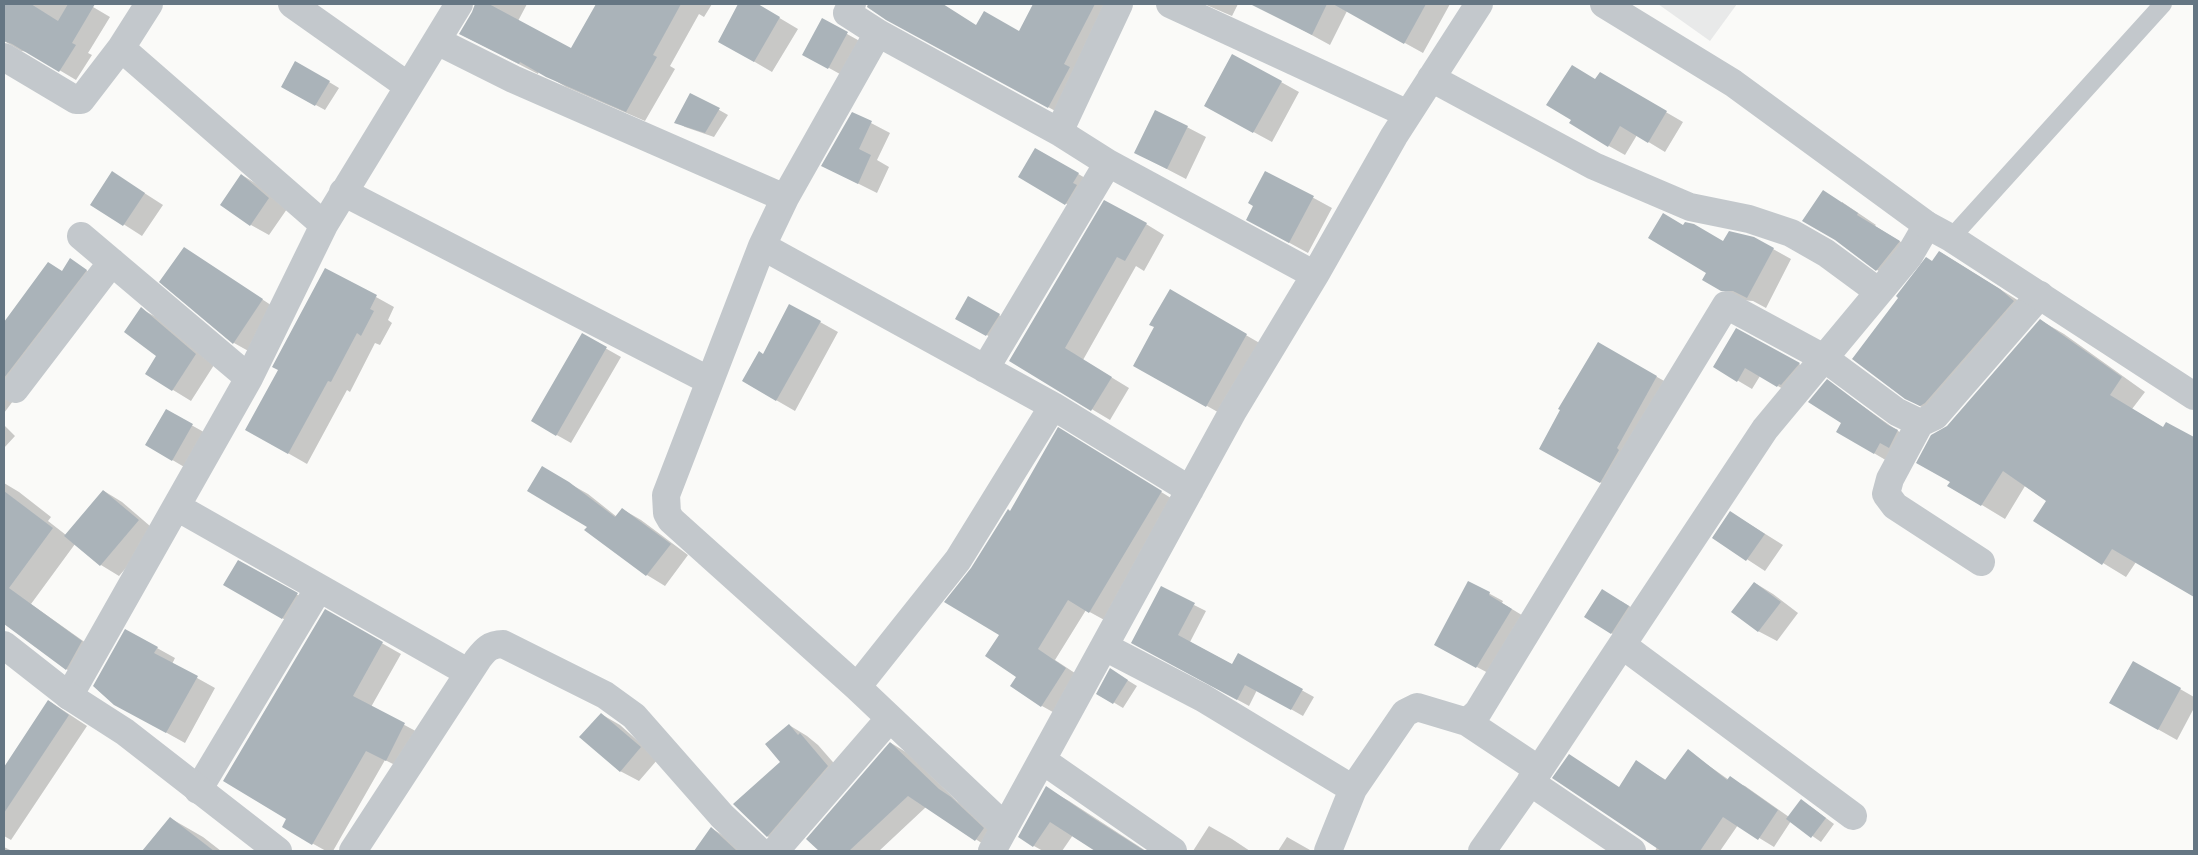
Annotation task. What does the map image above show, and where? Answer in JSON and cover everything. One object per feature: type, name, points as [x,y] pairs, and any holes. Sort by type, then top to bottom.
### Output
[{"type":"street","points":[[4,57],[76,100],[82,100],[121,48],[149,4]]},
{"type":"street","points":[[292,4],[408,86]]},
{"type":"street","points":[[69,696],[249,378],[324,225],[459,4]]},
{"type":"street","points":[[1059,132],[1119,4]]},
{"type":"street","points":[[1170,4],[1408,114]]},
{"type":"street","points":[[992,851],[1233,412],[1408,114],[1479,4]]},
{"type":"street","points":[[1604,4],[1733,82],[1927,224],[2194,396]]},
{"type":"street","points":[[843,7],[878,33],[1059,132],[1108,163],[1315,275]]},
{"type":"street","points":[[878,33],[784,198],[762,246],[666,495],[667,513],[671,520],[857,687],[1005,827]]},
{"type":"street","points":[[437,42],[513,79],[784,198]]},
{"type":"street","points":[[121,48],[324,225]]},
{"type":"street","points":[[1431,78],[1546,142],[1594,166],[1690,207],[1749,220],[1791,233],[1826,253],[1879,292]]},
{"type":"street","points":[[985,369],[1108,163]]},
{"type":"street","points":[[344,192],[710,381]]},
{"type":"street","points":[[1482,851],[1622,645],[1765,429],[1909,256],[1927,224]]},
{"type":"street","points":[[81,236],[249,378]]},
{"type":"street","points":[[762,246],[1052,406],[1190,490]]},
{"type":"street","points":[[15,389],[112,262]]},
{"type":"street","points":[[1981,562],[1895,506],[1886,494],[1890,479],[1920,423],[1935,416],[2040,296]]},
{"type":"street","points":[[1467,722],[1478,712],[1516,651],[1726,305],[1824,358],[1897,412],[1920,423]]},
{"type":"street","points":[[857,687],[958,560],[1052,406]]},
{"type":"street","points":[[177,507],[469,673]]},
{"type":"street","points":[[198,790],[319,588]]},
{"type":"street","points":[[353,851],[469,673],[485,651],[492,645],[503,644],[605,695],[634,716],[722,816],[759,851]]},
{"type":"street","points":[[4,645],[69,696],[125,732],[278,851]]},
{"type":"street","points":[[1622,645],[1853,816]]},
{"type":"street","points":[[1104,646],[1203,698],[1353,789]]},
{"type":"street","points":[[1333,849],[1353,789],[1405,712],[1417,707],[1467,722],[1632,851]]},
{"type":"street","points":[[775,851],[890,718]]},
{"type":"street","points":[[1042,760],[1173,851]]},
{"type":"lane","points":[[1951,238],[2163,4]]},
{"type":"shaded area","points":[[1658,4],[1737,4],[1710,41]]},
{"type":"building","points":[[4,4],[31,4],[58,21],[68,4],[95,4],[72,43],[76,45],[59,72],[4,41]]},
{"type":"building","points":[[475,4],[489,4],[571,48],[596,4],[681,4],[653,55],[657,57],[626,112],[546,77],[520,62],[519,64],[459,34]]},
{"type":"building","points":[[738,4],[758,4],[780,17],[754,62],[718,42]]},
{"type":"building","points":[[868,4],[943,4],[976,25],[984,11],[1019,31],[1033,4],[1095,4],[1064,64],[1070,67],[1048,108],[886,20],[867,7]]},
{"type":"building","points":[[1250,4],[1327,4],[1312,35]]},
{"type":"building","points":[[1333,4],[1426,4],[1404,44]]},
{"type":"building","points":[[822,18],[848,32],[828,69],[802,55]]},
{"type":"building","points":[[1232,54],[1282,81],[1253,133],[1204,106]]},
{"type":"building","points":[[295,61],[330,81],[315,106],[281,87]]},
{"type":"building","points":[[1572,65],[1595,79],[1600,72],[1667,111],[1648,143],[1620,126],[1608,147],[1569,123],[1571,120],[1546,105]]},
{"type":"building","points":[[690,93],[720,108],[705,133],[674,123]]},
{"type":"building","points":[[1155,110],[1188,126],[1167,169],[1134,153]]},
{"type":"building","points":[[852,112],[872,121],[859,149],[871,155],[858,184],[821,166]]},
{"type":"building","points":[[1035,148],[1079,173],[1073,183],[1077,185],[1065,205],[1018,177]]},
{"type":"building","points":[[112,171],[145,193],[123,226],[90,205]]},
{"type":"building","points":[[1265,171],[1314,196],[1289,243],[1246,220],[1253,206],[1248,203]]},
{"type":"building","points":[[241,174],[269,198],[250,226],[220,205]]},
{"type":"building","points":[[1823,190],[1858,213],[1857,215],[1900,241],[1876,271],[1835,240],[1802,221]]},
{"type":"building","points":[[1104,200],[1147,223],[1125,261],[1117,257],[1065,348],[1112,377],[1091,411],[1009,361]]},
{"type":"building","points":[[1663,213],[1683,225],[1685,222],[1694,224],[1723,241],[1729,231],[1754,237],[1774,248],[1747,298],[1733,291],[1721,291],[1702,280],[1706,273],[1648,238]]},
{"type":"building","points":[[184,247],[263,299],[233,344],[159,282]]},
{"type":"building","points":[[1939,251],[2000,289],[2014,301],[1925,403],[1920,406],[1905,399],[1852,359],[1926,257],[1932,261]]},
{"type":"building","points":[[70,258],[87,270],[4,378],[4,322],[48,262],[62,271]]},
{"type":"building","points":[[325,268],[377,295],[370,309],[374,311],[361,336],[357,333],[331,382],[328,381],[288,454],[245,430],[278,370],[272,367]]},
{"type":"building","points":[[1170,289],[1247,334],[1206,407],[1133,366],[1154,327],[1149,325]]},
{"type":"building","points":[[968,296],[1000,314],[986,336],[955,319]]},
{"type":"building","points":[[789,304],[821,321],[776,401],[742,381],[759,351],[763,354]]},
{"type":"building","points":[[141,307],[196,354],[172,391],[145,374],[156,356],[124,332]]},
{"type":"building","points":[[2040,319],[2122,377],[2110,395],[2163,427],[2166,422],[2194,437],[2194,597],[2112,549],[2102,565],[2033,521],[2046,501],[2003,471],[1981,506],[1947,486],[1950,482],[1916,463],[1931,435],[1947,426]]},
{"type":"building","points":[[1736,328],[1800,363],[1781,385],[1779,384],[1777,387],[1745,368],[1737,382],[1713,367]]},
{"type":"building","points":[[582,333],[607,347],[556,436],[531,421]]},
{"type":"building","points":[[1598,342],[1657,376],[1600,483],[1539,449],[1560,410],[1558,409]]},
{"type":"building","points":[[1827,379],[1888,425],[1898,430],[1889,448],[1880,443],[1874,454],[1836,432],[1841,423],[1808,402]]},
{"type":"building","points":[[166,409],[193,424],[172,461],[145,445]]},
{"type":"building","points":[[1058,427],[1162,491],[1089,613],[1068,600],[1038,649],[1066,668],[1041,707],[1010,686],[1016,677],[985,656],[999,635],[944,602],[971,568],[1008,509],[1010,511]]},
{"type":"building","points":[[542,466],[569,482],[615,517],[622,508],[671,544],[646,576],[584,530],[587,527],[527,491]]},
{"type":"building","points":[[103,490],[139,520],[100,566],[64,536]]},
{"type":"building","points":[[4,491],[53,528],[9,588],[82,641],[66,670],[4,624]]},
{"type":"building","points":[[1730,511],[1765,534],[1746,561],[1712,538]]},
{"type":"building","points":[[238,560],[298,593],[282,619],[223,585]]},
{"type":"building","points":[[1468,581],[1490,592],[1489,595],[1512,609],[1476,668],[1434,645]]},
{"type":"building","points":[[1754,582],[1781,602],[1758,632],[1731,612]]},
{"type":"building","points":[[1161,586],[1195,603],[1178,635],[1232,664],[1238,653],[1303,689],[1291,710],[1245,685],[1237,700],[1131,643]]},
{"type":"building","points":[[1602,589],[1629,606],[1611,634],[1584,617]]},
{"type":"building","points":[[325,609],[383,642],[353,696],[405,723],[386,761],[366,751],[312,845],[282,827],[286,819],[223,781]]},
{"type":"building","points":[[125,629],[158,647],[154,653],[198,676],[166,733],[114,705],[93,686]]},
{"type":"building","points":[[2133,661],[2181,688],[2158,730],[2109,703]]},
{"type":"building","points":[[1110,668],[1128,680],[1113,704],[1096,694]]},
{"type":"building","points":[[48,700],[69,715],[4,813],[4,767]]},
{"type":"building","points":[[601,713],[641,747],[620,772],[579,737]]},
{"type":"building","points":[[789,724],[798,735],[800,733],[828,766],[767,837],[733,804],[780,762],[765,744]]},
{"type":"building","points":[[890,742],[939,789],[951,797],[984,828],[975,841],[908,796],[849,851],[819,851],[806,839]]},
{"type":"building","points":[[1688,749],[1727,780],[1730,776],[1778,810],[1758,840],[1723,817],[1700,851],[1661,851],[1552,778],[1569,754],[1619,787],[1636,760],[1665,780]]},
{"type":"building","points":[[1046,786],[1145,851],[1095,851],[1050,822],[1033,847],[1018,837]]},
{"type":"building","points":[[1801,799],[1826,818],[1811,838],[1786,819]]},
{"type":"building","points":[[170,817],[214,851],[142,851]]},
{"type":"building","points":[[711,827],[737,851],[694,851]]}]
